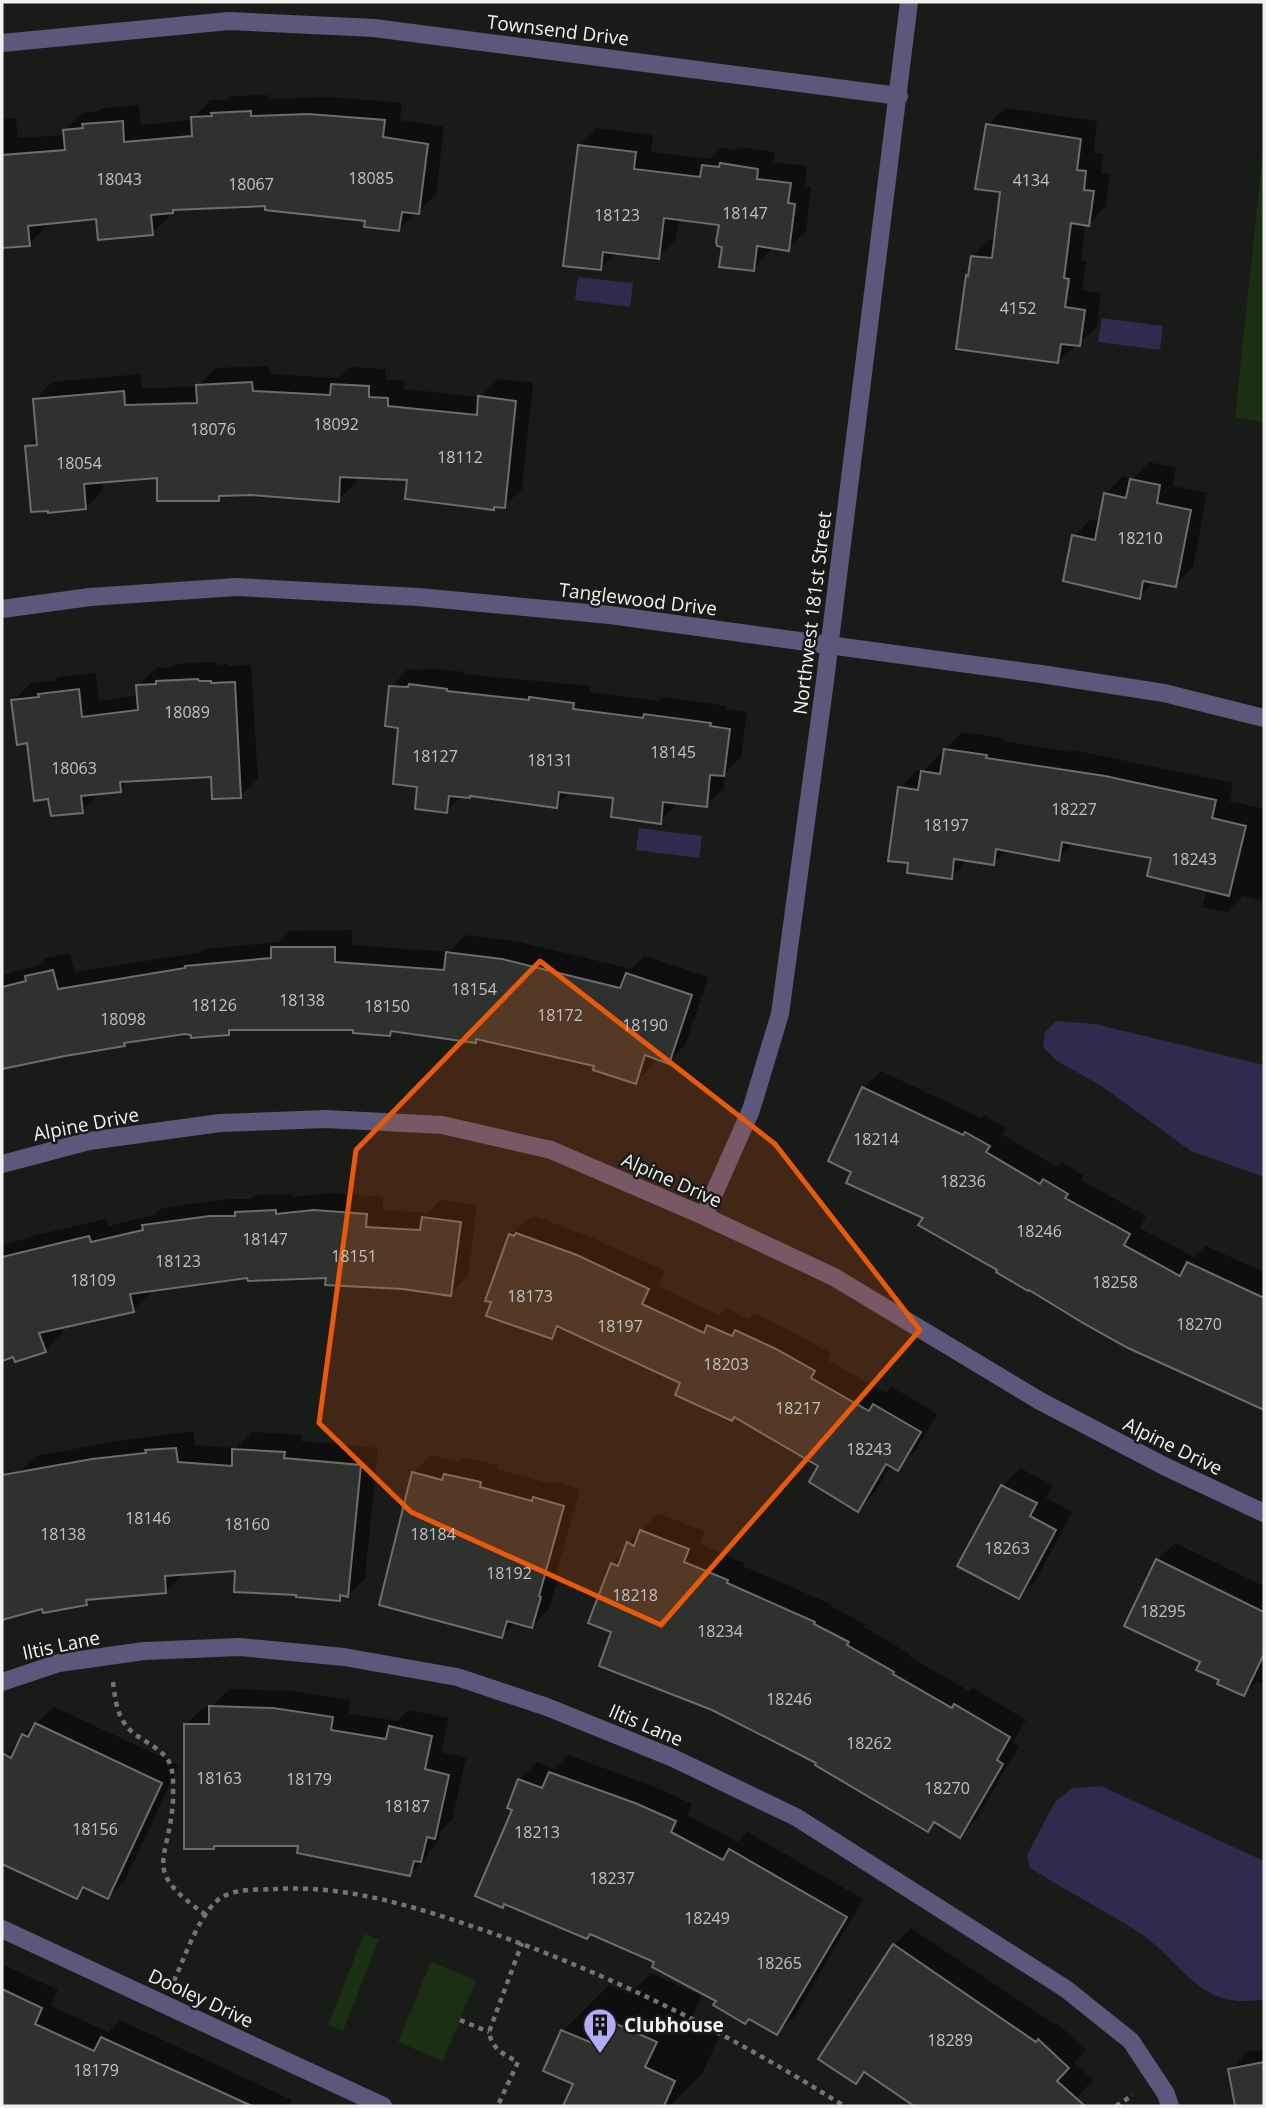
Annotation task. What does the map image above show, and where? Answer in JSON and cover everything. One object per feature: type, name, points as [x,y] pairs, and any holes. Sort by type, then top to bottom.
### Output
[{"type":"street","name":"Northwest 181st Street","points":[[704,1216],[751,1110],[780,1014],[909,2]]},
{"type":"street","name":"Townsend Drive","points":[[2,43],[229,21],[374,28],[899,96]]},
{"type":"street","name":"Tanglewood Drive","points":[[2,609],[90,597],[236,587],[432,598],[610,615],[1164,693],[1264,718]]},
{"type":"street","name":"Alpine Drive","points":[[2,1164],[89,1141],[220,1123],[326,1119],[442,1125],[551,1150],[704,1216],[834,1278],[1040,1401],[1164,1466],[1264,1513]]},
{"type":"street","name":"Iltis Lane","points":[[2,1682],[59,1663],[144,1651],[240,1647],[344,1657],[457,1677],[548,1707],[673,1758],[796,1817],[1009,1952],[1066,1989],[1131,2041],[1166,2094],[1170,2106]]},
{"type":"street","name":"Dooley Drive","points":[[2,1929],[383,2106]]},
{"type":"path","points":[[113,1681],[116,1705],[125,1726],[164,1756],[171,1767],[172,1821],[162,1856],[162,1870],[169,1884],[206,1915]]},
{"type":"path","points":[[173,1983],[206,1915],[213,1904],[223,1896],[243,1891],[292,1888],[347,1892],[423,1909],[610,1979],[699,2021],[780,2065],[844,2106]]},
{"type":"path","points":[[499,2103],[518,2062],[496,2049],[489,2032],[522,1944]]},
{"type":"path","points":[[460,2020],[489,2032]]},
{"type":"path","points":[[1116,2106],[1133,2095]]},
{"type":"highlighted area","points":[[540,961],[775,1144],[920,1330],[661,1625],[411,1512],[319,1423],[356,1150]]},
{"type":"green space","points":[[1264,142],[1264,423],[1235,417]]},
{"type":"green space","points":[[364,1934],[379,1939],[343,2031],[328,2025]]},
{"type":"green space","points":[[431,1962],[476,1980],[443,2061],[398,2042]]},
{"type":"shaded area","points":[[578,277],[633,283],[630,307],[575,300]]},
{"type":"shaded area","points":[[1102,318],[1163,326],[1160,350],[1098,342]]},
{"type":"shaded area","points":[[639,828],[702,836],[699,858],[636,850]]},
{"type":"shaded area","points":[[1056,1021],[1095,1024],[1264,1065],[1264,1177],[1191,1151],[1100,1085],[1057,1061],[1043,1047],[1045,1032]]},
{"type":"shaded area","points":[[1101,1786],[1264,1861],[1264,1999],[1241,2001],[1222,1998],[1207,1991],[1137,1931],[1030,1868],[1027,1855],[1055,1802],[1072,1788]]},
{"type":"building","points":[[251,111],[251,116],[308,114],[385,120],[383,137],[428,144],[419,214],[402,212],[399,231],[364,227],[365,221],[265,210],[265,206],[173,210],[173,213],[151,215],[153,235],[98,240],[96,219],[28,226],[30,246],[2,248],[2,155],[65,150],[63,130],[83,128],[82,124],[123,121],[124,142],[192,136],[191,117]]},
{"type":"building","points":[[986,124],[1081,139],[1077,170],[1086,171],[1084,190],[1094,191],[1089,226],[1071,223],[1064,278],[1069,279],[1065,307],[1085,310],[1080,346],[1061,344],[1058,363],[956,349],[971,256],[992,258],[1000,192],[975,189]]},
{"type":"building","points":[[578,145],[636,152],[634,169],[700,177],[702,165],[719,167],[720,163],[758,169],[757,179],[791,183],[788,203],[795,204],[789,251],[757,246],[754,271],[719,267],[722,247],[717,246],[716,242],[719,225],[664,218],[659,259],[603,252],[601,270],[563,266]]},
{"type":"building","points":[[252,382],[253,391],[330,395],[331,384],[369,386],[369,397],[388,398],[388,406],[477,415],[478,396],[516,401],[505,508],[494,507],[494,510],[405,499],[407,480],[340,477],[339,502],[251,495],[219,496],[219,501],[157,501],[157,478],[84,484],[86,509],[31,512],[25,446],[37,445],[33,399],[124,391],[125,405],[197,403],[196,385]]},
{"type":"building","points":[[1130,479],[1160,485],[1157,503],[1191,510],[1176,587],[1143,581],[1140,599],[1063,581],[1072,535],[1095,540],[1104,493],[1126,498]]},
{"type":"building","points":[[198,679],[211,683],[235,682],[241,798],[212,799],[211,777],[120,782],[121,792],[81,796],[83,813],[51,816],[48,799],[34,801],[27,743],[17,745],[11,700],[79,689],[82,717],[138,710],[136,685]]},
{"type":"building","points":[[409,684],[447,691],[574,703],[573,709],[643,718],[644,714],[711,723],[710,726],[730,729],[724,776],[710,775],[707,807],[663,802],[661,824],[611,817],[613,798],[559,792],[557,808],[470,796],[449,796],[447,813],[415,809],[417,787],[393,784],[398,728],[385,726],[389,686],[408,687]]},
{"type":"building","points":[[944,749],[1105,776],[1216,800],[1212,818],[1246,826],[1229,896],[1147,876],[1151,858],[1062,842],[1059,861],[996,849],[994,865],[954,859],[952,879],[907,873],[908,863],[888,861],[898,787],[918,790],[921,771],[940,774]]},
{"type":"building","points":[[271,947],[335,947],[335,962],[444,970],[446,952],[502,959],[620,988],[626,973],[692,995],[669,1064],[645,1055],[636,1084],[593,1070],[594,1066],[476,1039],[476,1043],[391,1031],[390,1036],[353,1033],[353,1030],[229,1030],[229,1035],[191,1038],[191,1035],[185,1034],[124,1043],[125,1046],[2,1069],[2,987],[26,981],[25,976],[53,970],[58,989],[185,966],[271,958]]},
{"type":"building","points":[[862,1087],[963,1135],[965,1132],[990,1146],[986,1152],[1040,1184],[1043,1179],[1068,1194],[1065,1198],[1130,1234],[1124,1245],[1180,1276],[1187,1262],[1264,1298],[1264,1410],[1128,1348],[918,1225],[923,1218],[846,1183],[851,1172],[828,1161]]},
{"type":"building","points":[[276,1210],[276,1214],[314,1210],[367,1214],[366,1227],[420,1230],[422,1217],[461,1222],[451,1296],[403,1289],[325,1285],[326,1278],[248,1281],[247,1278],[130,1294],[134,1312],[39,1333],[46,1352],[15,1362],[13,1357],[2,1361],[2,1257],[89,1236],[91,1242],[143,1230],[142,1225],[210,1216],[235,1216],[235,1212]]},
{"type":"building","points":[[516,1233],[577,1255],[649,1289],[642,1304],[704,1333],[707,1325],[732,1336],[735,1330],[776,1349],[815,1371],[811,1378],[869,1411],[873,1404],[921,1432],[898,1471],[886,1464],[858,1512],[809,1482],[818,1466],[734,1417],[732,1421],[675,1395],[680,1383],[557,1326],[552,1339],[486,1316],[491,1302],[485,1301],[509,1234],[514,1236]]},
{"type":"building","points":[[176,1448],[178,1462],[232,1466],[232,1449],[285,1452],[284,1458],[361,1465],[348,1597],[340,1595],[340,1601],[296,1595],[234,1592],[235,1571],[165,1576],[166,1593],[86,1600],[87,1605],[43,1613],[42,1609],[2,1620],[2,1475],[92,1459],[146,1453],[145,1450]]},
{"type":"building","points":[[412,1472],[442,1480],[444,1474],[481,1482],[480,1487],[532,1501],[533,1497],[564,1506],[532,1628],[507,1621],[502,1638],[379,1605]]},
{"type":"building","points":[[1001,1485],[1037,1503],[1030,1516],[1056,1530],[1019,1599],[957,1566]]},
{"type":"building","points":[[640,1530],[689,1549],[684,1562],[815,1622],[814,1624],[849,1642],[847,1645],[894,1672],[893,1674],[952,1708],[954,1704],[1010,1737],[997,1760],[1003,1764],[960,1838],[934,1822],[928,1832],[815,1765],[816,1763],[712,1710],[599,1666],[611,1632],[588,1623],[611,1563],[618,1566],[627,1542],[634,1546]]},
{"type":"building","points":[[1156,1559],[1264,1612],[1264,1654],[1244,1696],[1217,1684],[1219,1680],[1196,1670],[1200,1662],[1124,1626]]},
{"type":"building","points":[[209,1706],[273,1708],[333,1717],[331,1730],[386,1739],[389,1726],[432,1736],[425,1769],[449,1775],[435,1839],[427,1837],[421,1862],[414,1861],[410,1876],[297,1853],[298,1846],[214,1846],[214,1849],[184,1849],[184,1724],[209,1724]]},
{"type":"building","points":[[35,1723],[162,1783],[108,1899],[83,1887],[77,1899],[2,1864],[2,1753],[11,1758],[22,1734],[28,1737]]},
{"type":"building","points":[[549,1772],[676,1821],[671,1832],[723,1860],[729,1849],[847,1917],[777,2035],[749,2019],[745,2024],[713,2005],[716,2001],[652,1967],[654,1962],[590,1934],[587,1939],[504,1904],[503,1908],[475,1896],[512,1810],[507,1808],[518,1779],[542,1788]]},
{"type":"building","points":[[893,1944],[1036,2042],[1038,2039],[1069,2068],[1057,2081],[1085,2106],[914,2106],[864,2072],[856,2084],[818,2059]]},
{"type":"building","points":[[2,1989],[42,2008],[35,2024],[94,2051],[101,2037],[252,2106],[2,2106]]},
{"type":"building","name":"Clubhouse","points":[[603,2018],[657,2042],[645,2067],[675,2081],[664,2106],[563,2106],[573,2084],[543,2071],[561,2030],[592,2043]]},
{"type":"building","points":[[1264,2062],[1264,2106],[1235,2106],[1228,2069]]},
{"type":"place","name":"Clubhouse","points":[[600,2055]]}]
